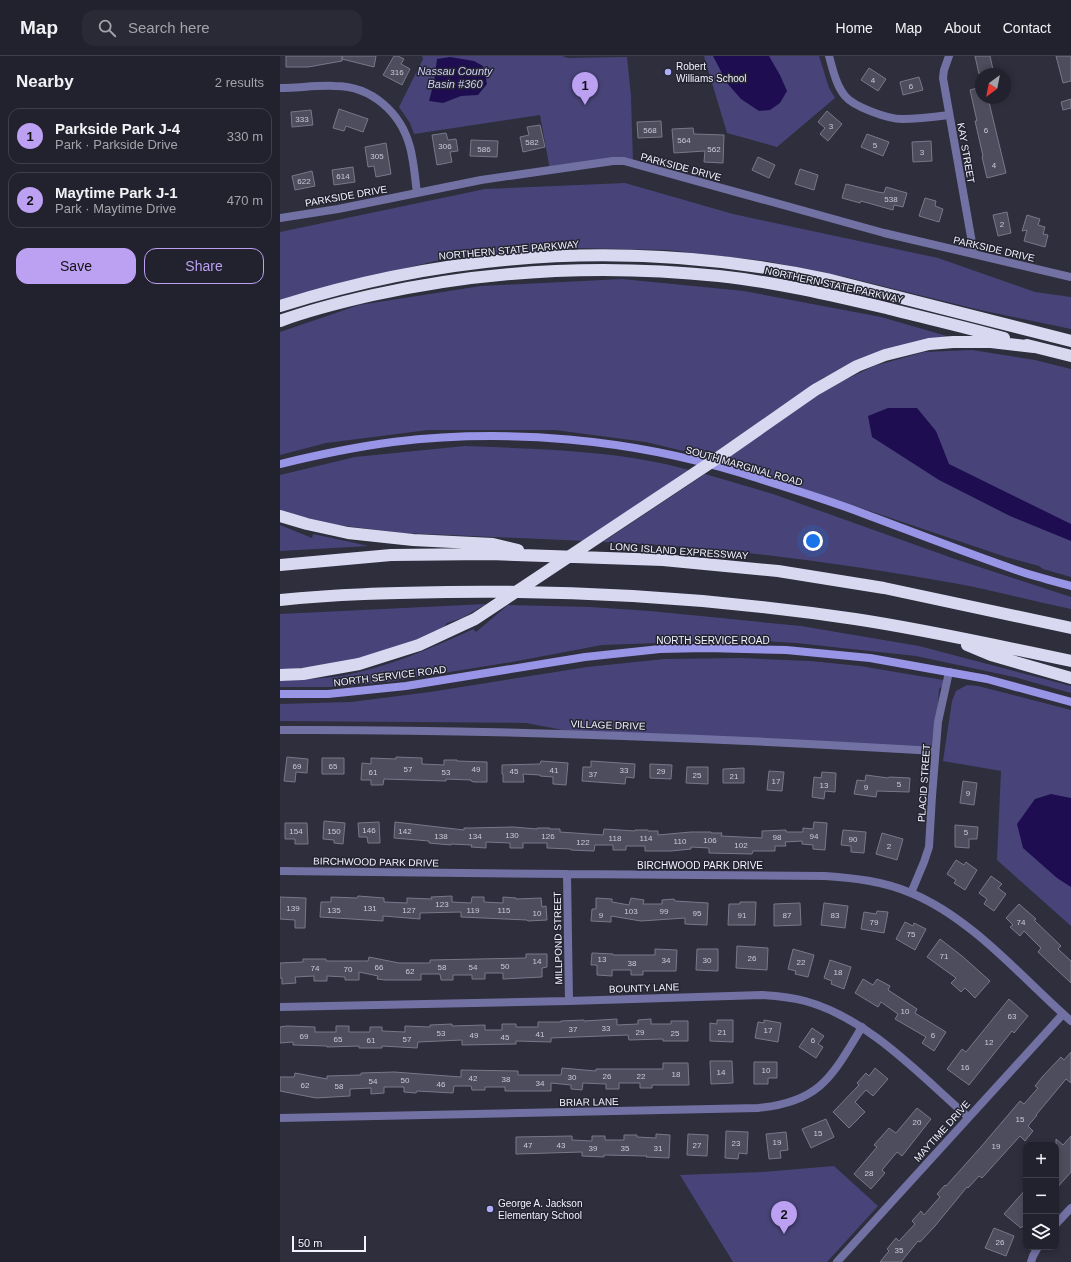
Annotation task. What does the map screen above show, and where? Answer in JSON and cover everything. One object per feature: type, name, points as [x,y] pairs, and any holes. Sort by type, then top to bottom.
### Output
[{"type":"highway","name":"NORTHERN STATE PARKWAY","points":[[280,306],[320,293],[366,281],[462,264],[562,256],[621,255],[719,262],[797,273],[827,279],[1071,341]]},
{"type":"highway","name":"NORTHERN STATE PARKWAY","points":[[280,321],[344,302],[435,283],[492,275],[554,270],[617,269],[663,271],[720,276],[832,295],[978,331],[1071,356]]},
{"type":"highway","points":[[280,675],[303,674],[359,664],[419,645],[475,619],[719,457],[815,390],[857,366],[885,355],[929,344],[953,342],[992,342],[1034,347]]},
{"type":"highway","points":[[280,516],[307,524],[348,533],[491,549]]},
{"type":"highway","points":[[280,565],[391,555],[491,549]]},
{"type":"highway","name":"LONG ISLAND EXPRESSWAY","points":[[491,549],[547,556],[663,560],[786,572],[884,588],[1071,628]]},
{"type":"highway","points":[[280,600],[392,593],[490,591],[659,597],[774,608],[856,619],[942,634],[1071,661]]},
{"type":"highway","points":[[942,634],[991,655],[1071,678]]},
{"type":"main road","name":"SOUTH MARGINAL ROAD","points":[[280,464],[329,452],[393,442],[465,437],[535,437],[604,444],[678,457],[740,473],[860,512],[1018,571],[1071,586]]},
{"type":"main road","name":"NORTH SERVICE ROAD","points":[[280,694],[328,694],[406,686],[585,657],[660,649],[706,648],[786,650],[870,658],[987,679],[1071,702]]},
{"type":"street","points":[[829,56],[837,82],[845,96],[852,102],[868,111],[901,119],[949,115]]},
{"type":"street","name":"KAY STREET","points":[[949,56],[943,78],[974,254]]},
{"type":"street","points":[[280,88],[336,86],[352,88],[369,94],[387,106],[402,127],[410,148],[417,193]]},
{"type":"street","name":"PARKSIDE DRIVE","points":[[280,218],[338,209],[481,180],[613,161],[624,161],[884,233],[1071,277]]},
{"type":"street","name":"PLACID STREET","points":[[911,893],[929,847],[938,722],[949,672]]},
{"type":"street","name":"VILLAGE DRIVE","points":[[280,730],[412,730],[584,734],[788,742],[935,751]]},
{"type":"street","name":"BIRCHWOOD PARK DRIVE","points":[[280,871],[825,876],[859,879],[886,884],[911,893],[962,922],[1071,1021]]},
{"type":"street","name":"MILLPOND STREET","points":[[567,874],[568,1001]]},
{"type":"street","name":"BOUNTY LANE","points":[[280,1007],[762,995],[786,997],[805,1001],[836,1013],[862,1027],[884,1043],[968,1118]]},
{"type":"street","name":"MAYTIME DRIVE","points":[[837,1262],[1064,1014]]},
{"type":"street","name":"BRIAR LANE","points":[[280,1118],[734,1109],[778,1106],[801,1099],[823,1085],[835,1072],[862,1027]]},
{"type":"street","points":[[1059,1221],[1071,1208]]},
{"type":"street","points":[[1031,1262],[1032,1256],[1036,1250]]},
{"type":"shaded area","points":[[422,56],[562,56],[568,58],[627,57],[631,96],[633,164],[624,161],[550,170],[540,115],[414,134],[410,123],[399,107],[423,59]]},
{"type":"shaded area","points":[[704,56],[819,56],[829,88],[835,98],[777,147],[727,133]]},
{"type":"shaded area","points":[[625,183],[733,214],[938,258],[1035,292],[1071,297],[1071,329],[980,310],[846,277],[766,261],[667,250],[573,248],[456,256],[280,300],[280,232],[485,189]]},
{"type":"shaded area","points":[[622,279],[744,291],[881,317],[950,337],[884,349],[823,378],[708,457],[646,442],[555,430],[428,430],[326,443],[280,455],[280,332],[359,305],[481,286]]},
{"type":"shaded area","points":[[972,350],[1035,360],[1071,369],[1071,577],[1006,557],[722,461],[830,387],[874,366],[924,352]]},
{"type":"shaded area","points":[[465,446],[606,454],[662,463],[689,470],[586,541],[404,533],[336,525],[280,511],[280,475],[355,457]]},
{"type":"shaded area","points":[[705,474],[773,494],[955,559],[1071,597],[1071,609],[953,583],[866,568],[779,556],[647,544],[603,542]]},
{"type":"shaded area","points":[[280,525],[312,538],[313,534],[369,546],[280,551]]},
{"type":"shaded area","points":[[486,604],[462,618],[447,623],[440,632],[398,648],[333,665],[280,670],[280,614]]},
{"type":"shaded area","points":[[508,605],[590,607],[650,611],[801,626],[919,646],[1071,686],[1071,693],[1014,677],[916,656],[796,643],[746,640],[602,645],[512,662],[394,681],[340,687],[280,687],[280,681],[341,676],[375,668],[408,657],[473,629],[476,632]]},
{"type":"shaded area","points":[[741,658],[810,661],[860,666],[949,681],[939,689],[935,751],[584,734],[526,723],[280,721],[280,704],[351,702],[430,692],[587,667],[664,659]]},
{"type":"shaded area","points":[[967,685],[978,686],[1071,710],[1071,926],[997,860],[1001,771],[943,761],[952,701],[956,691]]},
{"type":"shaded area","points":[[834,1166],[878,1206],[827,1262],[733,1262],[680,1175],[763,1172]]},
{"type":"water","points":[[713,56],[769,56],[787,91],[780,103],[770,110],[759,111],[741,99],[727,83]]},
{"type":"water","name":"Nassau County Basin #360","points":[[450,57],[474,61],[483,66],[487,84],[478,95],[461,96],[443,103],[429,101],[434,82],[437,59]]},
{"type":"water","points":[[888,408],[917,408],[936,431],[949,464],[1071,524],[1071,541],[1010,516],[939,480],[872,437],[868,416]]},
{"type":"water","points":[[1051,794],[1071,798],[1071,887],[1057,878],[1023,848],[1017,824],[1035,799]]},
{"type":"building","points":[[286,56],[342,56],[342,61],[308,67],[286,67]]},
{"type":"building","points":[[343,56],[376,56],[374,67],[342,59]]},
{"type":"building","points":[[394,56],[404,59],[401,64],[410,69],[402,85],[383,75]]},
{"type":"building","points":[[975,56],[990,56],[993,68],[978,68]]},
{"type":"building","points":[[1056,56],[1071,56],[1071,81],[1063,83]]},
{"type":"building","points":[[869,68],[886,79],[878,91],[861,80]]},
{"type":"building","points":[[919,77],[923,90],[903,95],[900,82]]},
{"type":"building","points":[[975,89],[975,104],[989,104],[1006,173],[987,178],[970,90]]},
{"type":"building","points":[[1071,99],[1071,108],[1063,110],[1061,102]]},
{"type":"building","points":[[339,109],[368,119],[363,132],[346,126],[344,131],[333,128]]},
{"type":"building","points":[[311,110],[313,125],[292,127],[291,112]]},
{"type":"building","points":[[827,111],[842,124],[828,141],[820,134],[825,128],[818,122]]},
{"type":"building","points":[[661,121],[662,137],[638,138],[637,122]]},
{"type":"building","points":[[540,125],[545,147],[523,152],[520,137],[529,135],[527,127]]},
{"type":"building","points":[[693,128],[694,134],[724,135],[723,163],[704,162],[705,151],[674,153],[672,129]]},
{"type":"building","points":[[446,133],[448,140],[456,139],[458,151],[450,152],[452,162],[437,165],[432,135]]},
{"type":"building","points":[[867,134],[889,142],[883,156],[861,147]]},
{"type":"building","points":[[471,140],[498,141],[497,157],[470,156]]},
{"type":"building","points":[[931,141],[932,161],[913,162],[912,142]]},
{"type":"building","points":[[386,143],[391,174],[376,177],[374,166],[368,167],[365,147]]},
{"type":"building","points":[[758,157],[775,165],[769,178],[752,170]]},
{"type":"building","points":[[353,167],[355,182],[334,185],[332,170]]},
{"type":"building","points":[[800,169],[818,175],[814,190],[795,184]]},
{"type":"building","points":[[312,171],[315,186],[295,190],[292,176]]},
{"type":"building","points":[[846,184],[884,193],[886,187],[907,193],[903,207],[894,205],[893,210],[861,201],[860,203],[842,198]]},
{"type":"building","points":[[925,198],[936,201],[935,206],[943,209],[939,222],[919,216]]},
{"type":"building","points":[[1007,212],[1011,233],[998,236],[993,215]]},
{"type":"building","points":[[1027,215],[1040,219],[1038,225],[1045,227],[1043,234],[1048,235],[1045,247],[1024,241],[1027,230],[1022,231]]},
{"type":"building","points":[[287,757],[308,759],[307,773],[296,772],[295,782],[284,781]]},
{"type":"building","points":[[396,757],[422,758],[422,764],[444,765],[444,760],[487,762],[487,782],[446,779],[446,781],[384,779],[383,785],[371,785],[371,780],[361,780],[362,763],[371,764],[371,758],[396,759]]},
{"type":"building","points":[[322,758],[344,758],[344,774],[322,774]]},
{"type":"building","points":[[541,761],[568,763],[566,785],[553,784],[553,777],[523,774],[524,782],[503,782],[502,765],[540,764]]},
{"type":"building","points":[[591,761],[635,764],[634,778],[626,777],[625,784],[582,781],[583,767],[591,767]]},
{"type":"building","points":[[650,764],[672,765],[671,779],[650,778]]},
{"type":"building","points":[[687,767],[708,767],[708,784],[686,783]]},
{"type":"building","points":[[744,768],[744,783],[723,783],[723,769]]},
{"type":"building","points":[[769,771],[784,772],[782,791],[767,790]]},
{"type":"building","points":[[822,772],[836,773],[835,792],[825,791],[824,799],[812,797],[814,777],[821,778]]},
{"type":"building","points":[[866,775],[888,778],[910,778],[909,792],[877,791],[876,797],[854,794],[857,780],[865,781]]},
{"type":"building","points":[[963,781],[977,783],[974,805],[960,803]]},
{"type":"building","points":[[324,821],[345,823],[343,844],[334,843],[334,840],[323,839]]},
{"type":"building","points":[[379,822],[380,843],[368,843],[367,837],[359,837],[358,823]]},
{"type":"building","points":[[395,822],[464,830],[464,828],[550,828],[560,829],[560,832],[603,835],[604,829],[635,831],[648,830],[658,831],[658,835],[711,832],[722,833],[721,836],[762,838],[762,831],[786,830],[786,832],[803,832],[803,828],[813,829],[814,822],[827,823],[825,850],[813,849],[813,845],[802,844],[802,841],[785,842],[786,846],[775,846],[775,851],[753,851],[752,854],[709,853],[709,848],[691,847],[691,849],[671,851],[645,851],[645,846],[626,846],[626,850],[613,850],[613,845],[595,845],[594,851],[571,850],[547,848],[547,843],[523,843],[523,848],[510,848],[510,843],[486,842],[486,848],[471,847],[472,845],[451,845],[429,843],[429,841],[394,838]]},
{"type":"building","points":[[285,823],[307,823],[308,844],[295,844],[295,839],[285,839]]},
{"type":"building","points":[[955,825],[978,827],[977,839],[969,839],[969,848],[955,847]]},
{"type":"building","points":[[843,830],[866,832],[864,853],[851,852],[851,846],[841,845]]},
{"type":"building","points":[[882,833],[903,839],[897,860],[876,854]]},
{"type":"building","points":[[956,860],[964,865],[966,862],[977,870],[965,890],[954,883],[956,880],[947,874]]},
{"type":"building","points":[[991,876],[1002,884],[998,888],[1006,894],[994,911],[984,904],[987,899],[979,893]]},
{"type":"building","points":[[358,896],[384,898],[384,902],[407,903],[407,898],[432,899],[431,897],[452,896],[452,902],[471,903],[472,897],[484,897],[484,902],[503,903],[503,897],[516,899],[541,898],[542,907],[546,906],[547,920],[528,921],[461,917],[461,912],[420,913],[420,919],[383,916],[383,921],[320,917],[321,902],[331,902],[331,897],[357,898]]},
{"type":"building","points":[[280,897],[306,898],[305,928],[295,928],[295,920],[280,919]]},
{"type":"building","points":[[596,898],[612,899],[612,902],[629,905],[631,898],[644,900],[643,904],[662,904],[662,900],[674,899],[675,901],[708,903],[707,925],[685,924],[685,918],[641,921],[611,916],[611,922],[591,921],[592,909],[596,909]]},
{"type":"building","points":[[740,902],[756,902],[755,925],[728,925],[729,904],[740,904]]},
{"type":"building","points":[[800,903],[801,925],[774,926],[774,904]]},
{"type":"building","points":[[824,903],[848,906],[845,928],[821,925]]},
{"type":"building","points":[[1019,904],[1036,919],[1034,920],[1061,946],[1058,949],[1071,961],[1071,983],[1038,952],[1041,948],[1024,931],[1020,936],[1010,927],[1013,925],[1006,918]]},
{"type":"building","points":[[877,911],[888,912],[884,933],[861,929],[864,912],[876,914]]},
{"type":"building","points":[[905,922],[913,926],[914,923],[926,929],[915,950],[896,939]]},
{"type":"building","points":[[940,939],[990,981],[975,998],[965,988],[961,992],[951,983],[956,978],[927,957]]},
{"type":"building","points":[[737,946],[768,948],[767,970],[736,968]]},
{"type":"building","points":[[655,949],[677,950],[676,971],[643,971],[643,975],[631,975],[631,970],[612,970],[612,976],[597,975],[597,965],[591,965],[592,953],[613,955],[655,955]]},
{"type":"building","points":[[697,949],[718,949],[718,971],[696,970]]},
{"type":"building","points":[[793,949],[814,955],[808,977],[795,974],[796,971],[788,969]]},
{"type":"building","points":[[526,954],[547,954],[547,967],[542,968],[542,977],[503,979],[503,973],[485,973],[485,979],[472,979],[472,975],[453,975],[453,980],[441,980],[440,974],[421,974],[421,980],[385,980],[377,979],[378,976],[359,972],[359,980],[345,980],[345,977],[327,976],[327,981],[314,981],[314,976],[295,977],[296,983],[282,984],[282,978],[280,978],[280,963],[303,962],[303,959],[326,959],[326,961],[368,961],[369,957],[399,963],[430,963],[430,960],[526,958]]},
{"type":"building","points":[[830,960],[851,967],[844,989],[831,984],[832,981],[824,978]]},
{"type":"building","points":[[863,979],[873,985],[877,979],[890,986],[888,990],[917,1009],[915,1013],[946,1032],[934,1051],[922,1043],[926,1037],[895,1019],[898,1014],[881,1002],[878,1007],[855,993]]},
{"type":"building","points":[[1009,999],[1028,1016],[1014,1033],[1012,1031],[969,1085],[947,1069],[962,1049],[966,1052]]},
{"type":"building","points":[[617,1019],[617,1025],[638,1024],[638,1020],[651,1019],[651,1024],[671,1024],[671,1021],[688,1021],[688,1041],[663,1041],[663,1039],[629,1040],[628,1035],[551,1038],[551,1042],[516,1041],[516,1044],[462,1045],[462,1040],[418,1042],[417,1048],[382,1046],[382,1048],[359,1048],[359,1046],[327,1047],[293,1045],[293,1042],[280,1043],[280,1027],[287,1026],[315,1027],[315,1032],[336,1032],[336,1026],[349,1026],[349,1032],[370,1032],[370,1027],[382,1027],[382,1031],[405,1032],[405,1026],[430,1027],[430,1025],[452,1024],[452,1026],[485,1025],[485,1030],[502,1030],[502,1024],[516,1024],[516,1027],[538,1027],[538,1022]]},
{"type":"building","points":[[717,1020],[733,1020],[733,1042],[710,1041],[710,1023],[717,1024]]},
{"type":"building","points":[[764,1020],[781,1023],[778,1042],[755,1038],[758,1022],[764,1023]]},
{"type":"building","points":[[812,1028],[824,1036],[818,1044],[823,1047],[816,1058],[799,1047]]},
{"type":"building","points":[[1071,1052],[1071,1083],[1066,1079],[1036,1115],[1028,1126],[1033,1131],[1025,1141],[1020,1136],[982,1178],[979,1176],[968,1188],[967,1187],[935,1226],[920,1242],[918,1241],[901,1262],[880,1262],[889,1251],[887,1249],[896,1238],[899,1241],[915,1224],[912,1221],[921,1211],[924,1215],[940,1197],[937,1194],[980,1148],[1020,1101],[1024,1104],[1038,1088],[1035,1086],[1043,1076],[1061,1057],[1064,1060]]},
{"type":"building","points":[[710,1061],[732,1061],[733,1083],[711,1084]]},
{"type":"building","points":[[754,1062],[777,1062],[777,1078],[768,1078],[768,1084],[754,1084]]},
{"type":"building","points":[[663,1063],[688,1063],[689,1085],[652,1085],[652,1088],[640,1088],[640,1083],[619,1083],[619,1089],[606,1089],[606,1084],[583,1083],[582,1090],[571,1089],[571,1085],[551,1083],[551,1091],[505,1091],[505,1087],[485,1087],[485,1090],[472,1090],[471,1086],[454,1086],[453,1093],[417,1091],[416,1093],[404,1092],[404,1087],[384,1087],[384,1093],[371,1094],[371,1088],[350,1089],[350,1096],[316,1098],[280,1091],[280,1077],[294,1077],[295,1073],[327,1079],[327,1076],[394,1072],[461,1077],[461,1070],[518,1071],[518,1075],[561,1075],[562,1068],[596,1071],[596,1069],[663,1069]]},
{"type":"building","points":[[875,1068],[888,1079],[873,1096],[866,1090],[855,1102],[865,1112],[849,1128],[833,1112],[859,1085],[857,1083],[866,1073],[869,1076]]},
{"type":"building","points":[[917,1108],[931,1119],[902,1156],[897,1152],[882,1170],[885,1173],[871,1189],[854,1174],[877,1147],[874,1145],[889,1128],[896,1133]]},
{"type":"building","points":[[826,1119],[834,1137],[811,1148],[802,1129]]},
{"type":"building","points":[[726,1131],[748,1132],[747,1154],[739,1153],[738,1159],[725,1158]]},
{"type":"building","points":[[786,1132],[788,1150],[780,1151],[781,1158],[769,1159],[766,1134]]},
{"type":"building","points":[[656,1134],[670,1135],[669,1158],[604,1155],[604,1157],[582,1156],[582,1152],[516,1154],[516,1137],[572,1136],[572,1140],[592,1141],[592,1136],[605,1136],[605,1140],[624,1140],[624,1135],[637,1135],[637,1137],[656,1138]]},
{"type":"building","points":[[688,1134],[708,1135],[707,1156],[687,1155]]},
{"type":"building","points":[[1071,1136],[1071,1172],[1059,1186],[1059,1142],[1056,1142],[1056,1139],[1063,1145]]},
{"type":"building","points":[[1023,1192],[1023,1226],[1021,1228],[1004,1214]]},
{"type":"building","points":[[994,1228],[1014,1236],[1006,1256],[985,1248]]},
{"type":"place","name":"Robert Williams School","points":[[668,72]]},
{"type":"place","name":"Parkside Park J-4","points":[[585,105]]},
{"type":"place","name":"George A. Jackson Elementary School","points":[[490,1209]]},
{"type":"place","name":"Maytime Park J-1","points":[[784,1234]]}]
